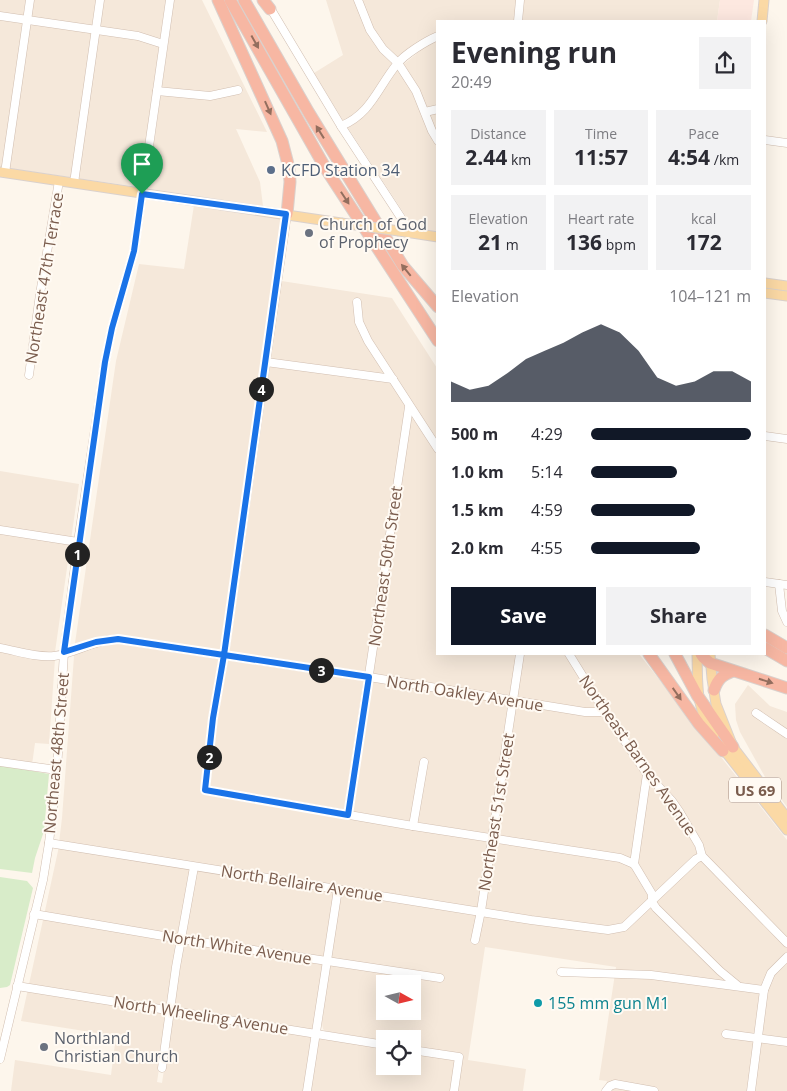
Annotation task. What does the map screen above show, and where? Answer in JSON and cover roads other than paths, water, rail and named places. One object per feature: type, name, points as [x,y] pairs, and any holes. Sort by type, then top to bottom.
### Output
[{"type":"highway","points":[[218,0],[282,141],[289,168],[290,182],[286,214]]},
{"type":"highway","points":[[230,0],[326,169],[436,338]]},
{"type":"highway","points":[[244,0],[309,113],[402,266],[436,305]]},
{"type":"highway","points":[[766,636],[787,648]]},
{"type":"highway","points":[[766,649],[787,661]]},
{"type":"highway","points":[[650,655],[699,724],[728,749]]},
{"type":"highway","points":[[676,655],[728,749]]},
{"type":"highway","points":[[710,659],[733,670],[787,688]]},
{"type":"highway","points":[[714,690],[717,681],[723,674],[733,670]]},
{"type":"main road","points":[[762,20],[764,0]]},
{"type":"main road","points":[[2,173],[436,238]]},
{"type":"main road","points":[[766,283],[787,286]]},
{"type":"main road","points":[[766,292],[787,296]]},
{"type":"main road","points":[[697,655],[697,695]]},
{"type":"main road","name":"US 69","points":[[710,659],[714,690],[728,749],[787,830]]},
{"type":"main road","name":"US 69","points":[[728,749],[787,818]]},
{"type":"street","points":[[2,173],[30,0]]},
{"type":"street","name":"Northeast 47th Terrace","points":[[74,183],[100,0]]},
{"type":"street","name":"Northeast 48th Street","points":[[0,1059],[49,843],[57,770],[64,652],[78,542],[105,362],[112,328],[134,251],[170,0]]},
{"type":"street","points":[[358,0],[370,30],[383,48],[398,63],[420,98],[436,138]]},
{"type":"street","points":[[518,20],[520,0]]},
{"type":"street","points":[[266,3],[341,126],[411,233]]},
{"type":"street","points":[[0,16],[138,36],[163,44]]},
{"type":"street","points":[[341,126],[357,119],[398,63],[436,37]]},
{"type":"street","points":[[157,91],[210,96],[238,90]]},
{"type":"street","points":[[425,112],[436,109]]},
{"type":"street","points":[[766,140],[787,143]]},
{"type":"street","name":"Northeast 47th Terrace","points":[[28,375],[59,181]]},
{"type":"street","points":[[286,214],[224,655],[213,718],[205,790],[413,826],[620,858],[634,864],[652,894],[652,902],[737,986]]},
{"type":"street","points":[[357,302],[359,322],[368,341],[436,446]]},
{"type":"street","points":[[266,362],[393,379]]},
{"type":"street","name":"Northeast 50th Street","points":[[348,815],[409,407]]},
{"type":"street","points":[[766,436],[787,439]]},
{"type":"street","points":[[0,530],[78,542]]},
{"type":"street","points":[[766,582],[783,585],[782,611],[787,622]]},
{"type":"street","name":"North Oakley Avenue","points":[[0,648],[42,656],[55,656],[96,642],[118,639],[585,712],[605,712]]},
{"type":"street","name":"Northeast 51st Street","points":[[475,940],[520,655]]},
{"type":"street","name":"Northeast Barnes Avenue","points":[[570,655],[647,774],[679,811],[694,835],[702,856],[787,943]]},
{"type":"street","points":[[756,713],[787,734]]},
{"type":"street","points":[[0,762],[57,770]]},
{"type":"street","points":[[413,826],[424,762]]},
{"type":"street","points":[[634,864],[647,774]]},
{"type":"street","name":"North Bellaire Avenue","points":[[49,843],[608,930],[627,926],[696,859],[702,856]]},
{"type":"street","points":[[162,1068],[181,939],[194,867]]},
{"type":"street","points":[[307,1091],[314,1034],[338,889]]},
{"type":"street","name":"North White Avenue","points":[[34,914],[181,939],[440,978]]},
{"type":"street","points":[[751,1091],[764,990],[771,973],[787,957]]},
{"type":"street","points":[[561,972],[651,975],[764,990]]},
{"type":"street","name":"North Wheeling Avenue","points":[[17,986],[376,1044]]},
{"type":"street","points":[[726,1034],[787,1042]]},
{"type":"street","points":[[421,1051],[459,1057],[454,1091]]},
{"type":"street","points":[[608,1088],[616,1084],[654,1091]]},
{"type":"place","name":"KCFD Station 34","points":[[271,170]]},
{"type":"place","name":"Church of God of Prophecy","points":[[309,233]]},
{"type":"place","name":"155 mm gun M1","points":[[538,1003]]},
{"type":"place","name":"Northland Christian Church","points":[[44,1047]]}]
